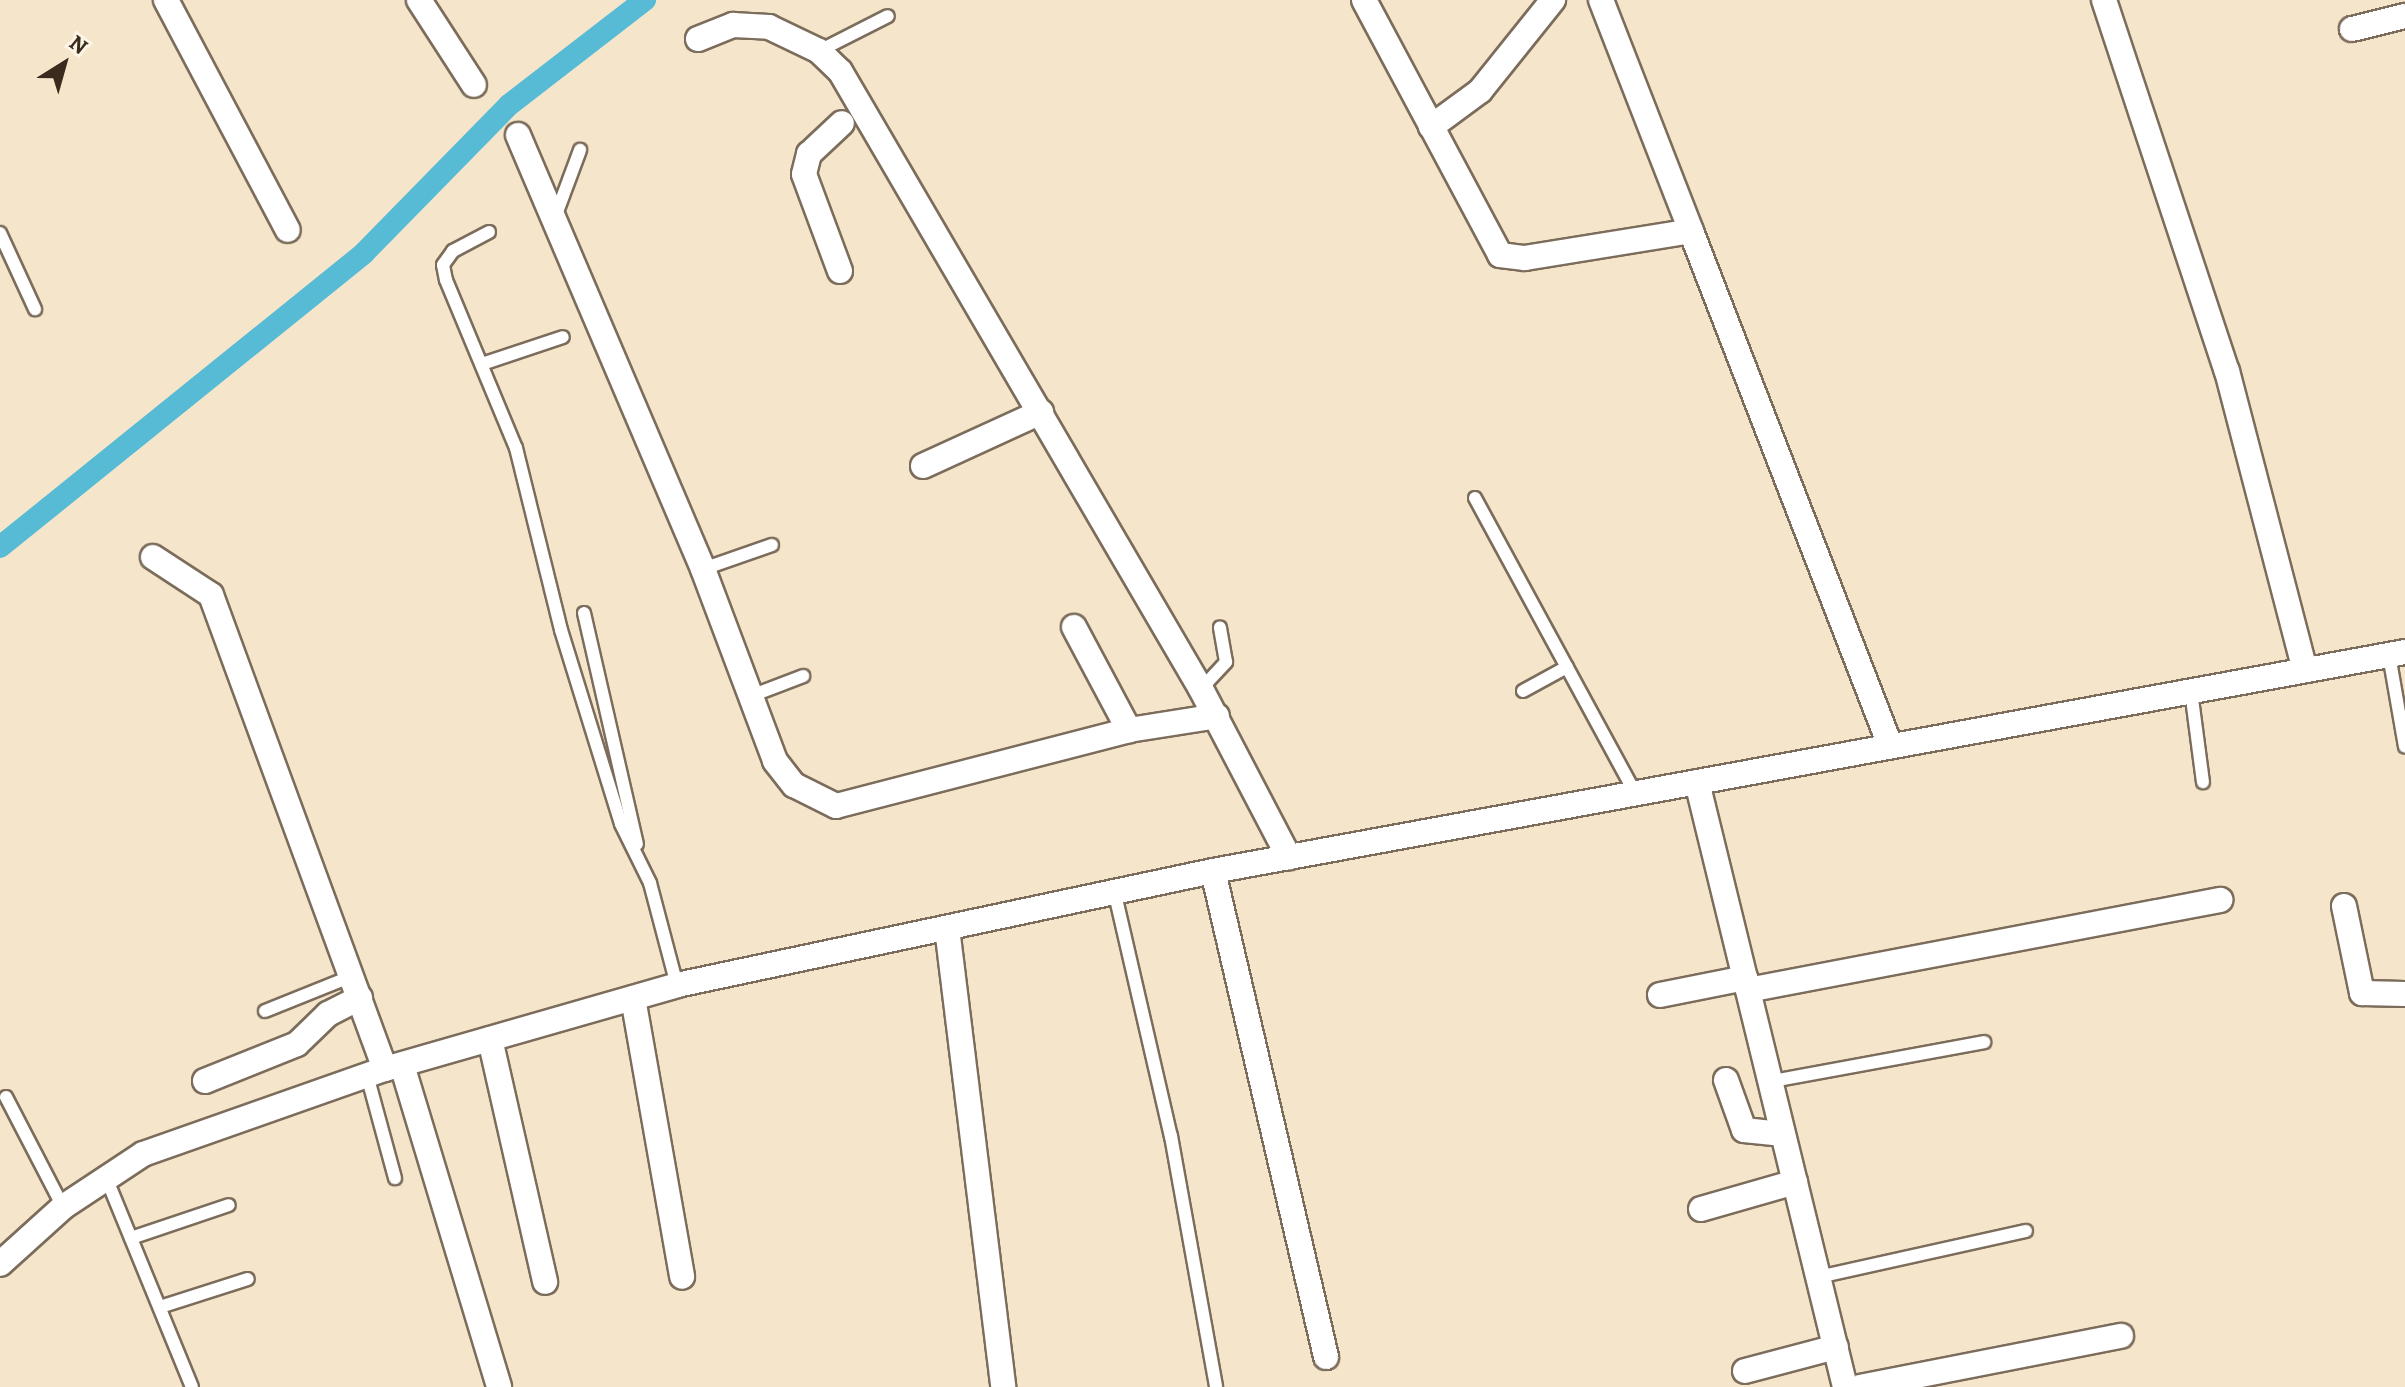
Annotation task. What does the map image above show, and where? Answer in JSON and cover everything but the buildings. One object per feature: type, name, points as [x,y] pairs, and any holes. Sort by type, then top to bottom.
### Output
[{"type":"street","points":[[166,0],[288,230]]},
{"type":"street","points":[[419,0],[474,85]]},
{"type":"street","points":[[1364,0],[1500,255],[1525,258],[1691,231]]},
{"type":"street","points":[[1431,127],[1480,91],[1553,0]]},
{"type":"street","points":[[1601,0],[1890,745]]},
{"type":"street","points":[[2104,0],[2227,371],[2305,670]]},
{"type":"street","points":[[2352,29],[2405,16]]},
{"type":"street","points":[[698,39],[733,25],[769,27],[819,51],[854,118],[1041,412],[1217,716],[1289,857]]},
{"type":"street","points":[[840,271],[804,174],[809,154],[854,118]]},
{"type":"street","points":[[518,135],[703,569],[775,761],[813,800],[836,806],[1129,730],[1217,716]]},
{"type":"street","points":[[923,466],[1041,412]]},
{"type":"street","points":[[153,557],[211,595],[499,1387]]},
{"type":"street","points":[[1074,627],[1129,730]]},
{"type":"street","points":[[0,1264],[63,1207],[105,1175],[202,1131],[385,1070],[677,985],[1114,890],[2397,654]]},
{"type":"street","points":[[1697,782],[1767,1082],[1845,1387]]},
{"type":"street","points":[[1213,871],[1326,1357]]},
{"type":"street","points":[[1660,995],[1746,984],[2220,900]]},
{"type":"street","points":[[2344,906],[2362,993],[2405,994]]},
{"type":"street","points":[[947,928],[1003,1387]]},
{"type":"street","points":[[205,1081],[297,1044],[356,987]]},
{"type":"street","points":[[633,998],[682,1277]]},
{"type":"street","points":[[490,1039],[545,1282]]},
{"type":"street","points":[[1726,1080],[1744,1130],[1781,1134]]},
{"type":"street","points":[[1701,1209],[1795,1182]]},
{"type":"street","points":[[1860,1387],[2121,1336]]},
{"type":"street","points":[[1745,1371],[1836,1347]]},
{"type":"lane","points":[[819,51],[888,16]]},
{"type":"lane","points":[[554,220],[580,150]]},
{"type":"lane","points":[[489,232],[464,242],[443,265],[516,448],[616,810],[639,851]]},
{"type":"lane","points":[[0,233],[35,309]]},
{"type":"lane","points":[[482,364],[563,337]]},
{"type":"lane","points":[[1475,498],[1636,794]]},
{"type":"lane","points":[[703,569],[772,545]]},
{"type":"lane","points":[[584,613],[639,851],[677,985]]},
{"type":"lane","points":[[1201,689],[1226,662],[1220,628]]},
{"type":"lane","points":[[2397,654],[2405,747]]},
{"type":"lane","points":[[1523,691],[1567,667]]},
{"type":"lane","points":[[751,696],[803,676]]},
{"type":"lane","points":[[2191,691],[2203,782]]},
{"type":"lane","points":[[1114,890],[1171,1136],[1216,1387]]},
{"type":"lane","points":[[265,1011],[356,987]]},
{"type":"lane","points":[[1767,1082],[1984,1042]]},
{"type":"lane","points":[[385,1070],[395,1178]]},
{"type":"lane","points":[[6,1097],[63,1207]]},
{"type":"lane","points":[[105,1175],[192,1387]]},
{"type":"lane","points":[[131,1238],[229,1205]]},
{"type":"lane","points":[[1818,1277],[2026,1231]]},
{"type":"lane","points":[[160,1307],[248,1279]]},
{"type":"waterway","points":[[0,547],[364,253],[509,105],[645,0]]}]
